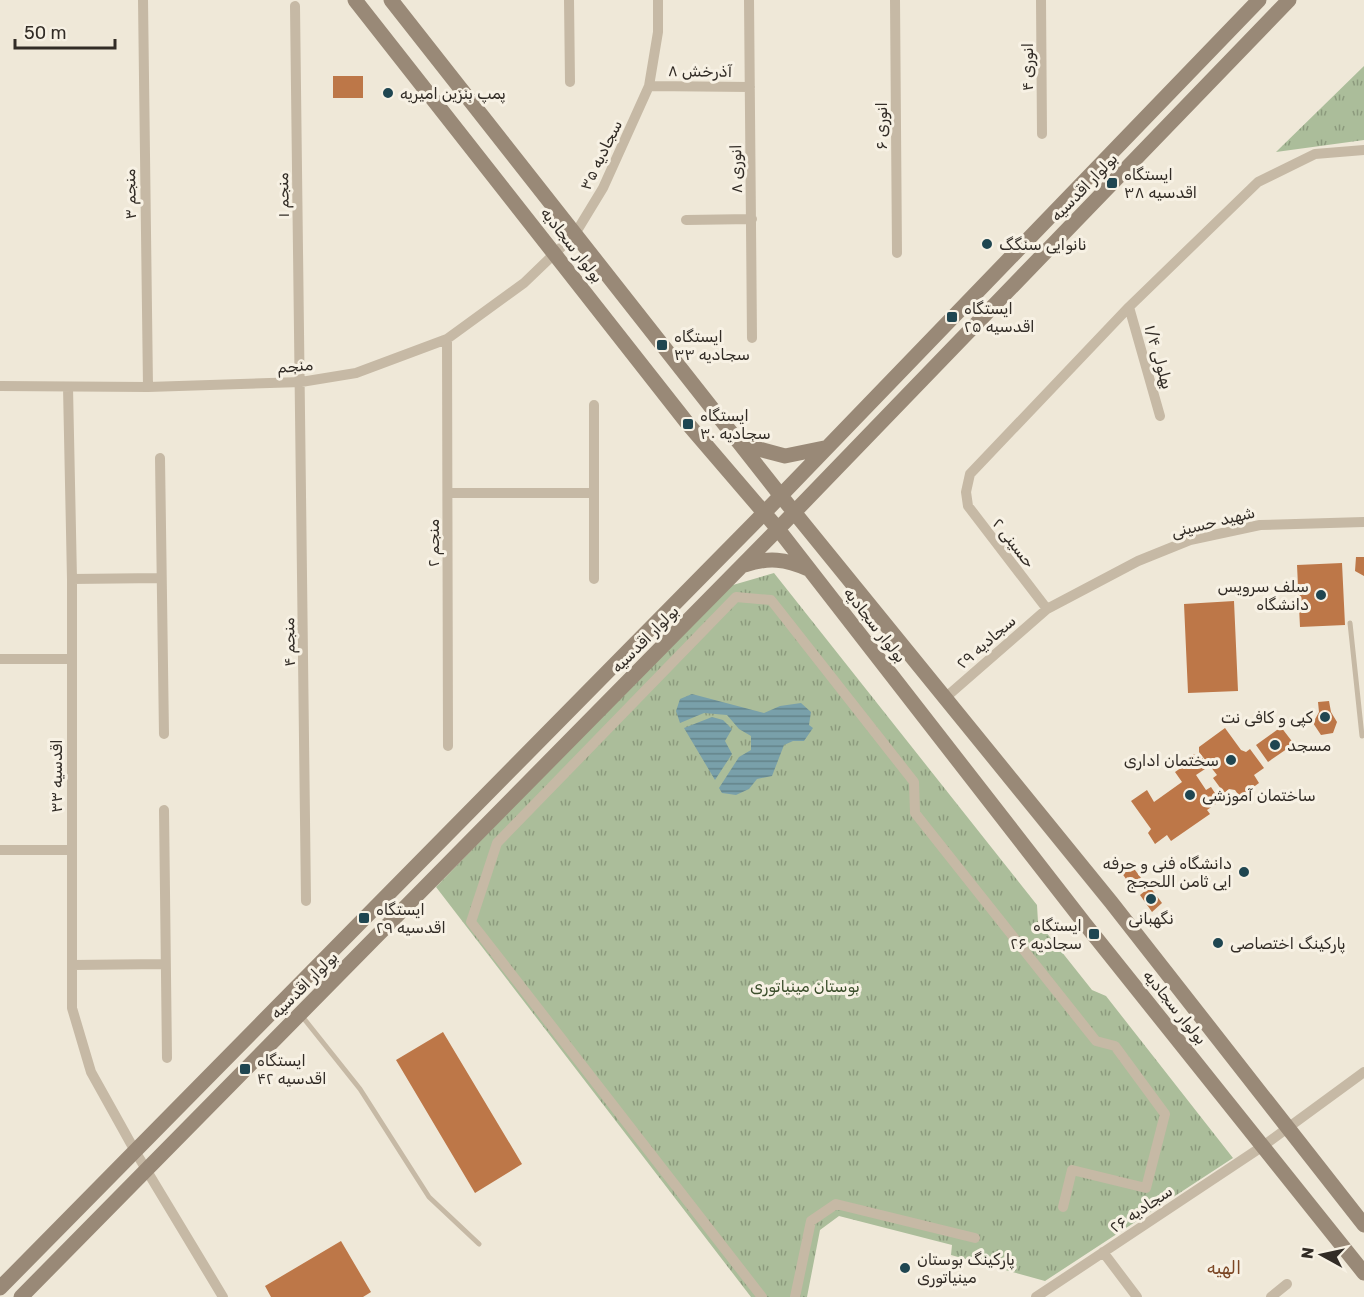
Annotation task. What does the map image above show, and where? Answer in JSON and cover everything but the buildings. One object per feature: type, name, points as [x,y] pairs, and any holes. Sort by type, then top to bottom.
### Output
[{"type":"main road","name":"بولوار سجادیه","points":[[355,0],[688,424],[778,529],[1085,924],[1364,1274]]},
{"type":"main road","name":"بولوار سجادیه","points":[[391,0],[781,496],[1289,1127],[1364,1224]]},
{"type":"main road","name":"بولوار اقدسیه","points":[[0,1288],[781,496],[1259,0]]},
{"type":"main road","name":"بولوار اقدسیه","points":[[21,1297],[795,512],[1289,0]]},
{"type":"main road","points":[[740,444],[785,456],[808,453],[827,447]]},
{"type":"main road","points":[[742,566],[773,559],[793,562],[810,570]]},
{"type":"street","name":"منجم ۳","points":[[143,0],[148,387]]},
{"type":"street","points":[[569,0],[570,82]]},
{"type":"street","name":"سجادیه ۳۵","points":[[556,254],[575,234],[603,188],[649,86],[658,32],[658,0]]},
{"type":"street","name":"انوری ۸","points":[[750,0],[752,338]]},
{"type":"street","name":"انوری ۶","points":[[895,0],[897,253]]},
{"type":"street","name":"انوری ۴","points":[[1041,0],[1042,134]]},
{"type":"street","name":"منجم ۱","points":[[295,6],[301,382]]},
{"type":"street","name":"آذرخش ۸","points":[[649,86],[750,87]]},
{"type":"street","points":[[1129,306],[1258,182],[1315,154],[1364,150]]},
{"type":"street","points":[[686,220],[752,219]]},
{"type":"street","name":"منجم","points":[[0,386],[148,387],[301,382],[356,373],[447,339],[499,302],[556,254]]},
{"type":"street","name":"بهلولی ۱/۴","points":[[1129,306],[1160,416]]},
{"type":"street","name":"حسینی ۲","points":[[1047,609],[968,506],[966,492],[970,474],[981,459],[1129,306]]},
{"type":"street","name":"منجم ۲","points":[[447,339],[448,746]]},
{"type":"street","name":"منجم ۴","points":[[301,382],[306,901]]},
{"type":"street","name":"اقدسیه ۳۳","points":[[68,387],[72,579],[72,1008],[91,1072],[146,1170],[223,1297]]},
{"type":"street","points":[[594,405],[594,579]]},
{"type":"street","points":[[159,458],[164,734]]},
{"type":"street","points":[[448,493],[594,493]]},
{"type":"street","name":"شهید حسینی","points":[[1047,609],[1138,561],[1190,540],[1260,525],[1364,522]]},
{"type":"street","points":[[72,579],[162,578]]},
{"type":"street","points":[[762,1297],[471,922],[497,843],[736,597],[771,600],[914,782],[915,813],[1096,1041],[1115,1046],[1165,1114],[1146,1188],[1072,1170],[1063,1207]]},
{"type":"street","name":"سجادیه ۲۹","points":[[945,698],[1047,609]]},
{"type":"street","points":[[0,659],[72,659]]},
{"type":"street","points":[[164,810],[167,1058]]},
{"type":"street","points":[[0,850],[71,850]]},
{"type":"street","points":[[72,965],[165,964]]},
{"type":"street","name":"سجادیه ۲۶","points":[[1036,1297],[1263,1146],[1364,1072]]},
{"type":"street","points":[[795,1297],[811,1221],[836,1204],[975,1238]]},
{"type":"street","points":[[1103,1252],[1137,1297]]},
{"type":"street","points":[[1271,1297],[1287,1284]]},
{"type":"lane","points":[[1350,623],[1362,736]]},
{"type":"lane","points":[[300,1014],[360,1089],[429,1197],[480,1244]]},
{"type":"green space","points":[[1364,66],[1364,140],[1276,152]]},
{"type":"green space","name":"بوستان مینیاتوری","points":[[774,573],[1037,905],[1038,922],[1092,990],[1106,996],[1233,1158],[1045,1281],[951,1255],[952,1245],[839,1216],[820,1230],[807,1297],[751,1297],[436,887],[726,587]]},
{"type":"water","points":[[692,694],[764,713],[780,706],[801,703],[811,712],[809,725],[813,728],[804,741],[793,741],[784,745],[772,776],[757,779],[749,789],[736,795],[722,793],[719,788],[739,757],[751,750],[751,736],[739,729],[727,715],[704,713],[680,723],[676,711],[680,699]]},
{"type":"water","points":[[712,717],[723,720],[732,729],[725,741],[732,754],[715,780],[684,728]]},
{"type":"place","name":"پمپ بنزین امیریه","points":[[388,93]]},
{"type":"place","name":"ایستگاه اقدسیه ۳۸","points":[[1112,183]]},
{"type":"place","name":"نانوایی سنگگ","points":[[987,244]]},
{"type":"place","name":"ایستگاه اقدسیه ۲۵","points":[[952,317]]},
{"type":"place","name":"ایستگاه سجادیه ۳۳","points":[[662,345]]},
{"type":"place","name":"ایستگاه سجادیه ۳۰","points":[[688,424]]},
{"type":"place","name":"سلف سرویس دانشگاه","points":[[1321,595]]},
{"type":"place","name":"کپی و کافی نت","points":[[1325,717]]},
{"type":"place","name":"مسجد","points":[[1275,745]]},
{"type":"place","name":"سختمان اداری","points":[[1231,760]]},
{"type":"place","name":"ساختمان آموزشی","points":[[1190,795]]},
{"type":"place","name":"دانشگاه فنی و حرفه ایی ثامن اللحجج","points":[[1244,872]]},
{"type":"place","name":"نگهبانی","points":[[1151,899]]},
{"type":"place","name":"ایستگاه اقدسیه ۲۹","points":[[364,918]]},
{"type":"place","name":"ایستگاه سجادیه ۲۶","points":[[1094,934]]},
{"type":"place","name":"پارکینگ اختصاصی","points":[[1218,943]]},
{"type":"place","name":"ایستگاه اقدسیه ۴۲","points":[[245,1069]]},
{"type":"place","name":"پارکینگ بوستان مینیاتوری","points":[[905,1268]]},
{"type":"district","name":"الهیه","points":[[1224,1268]]}]
